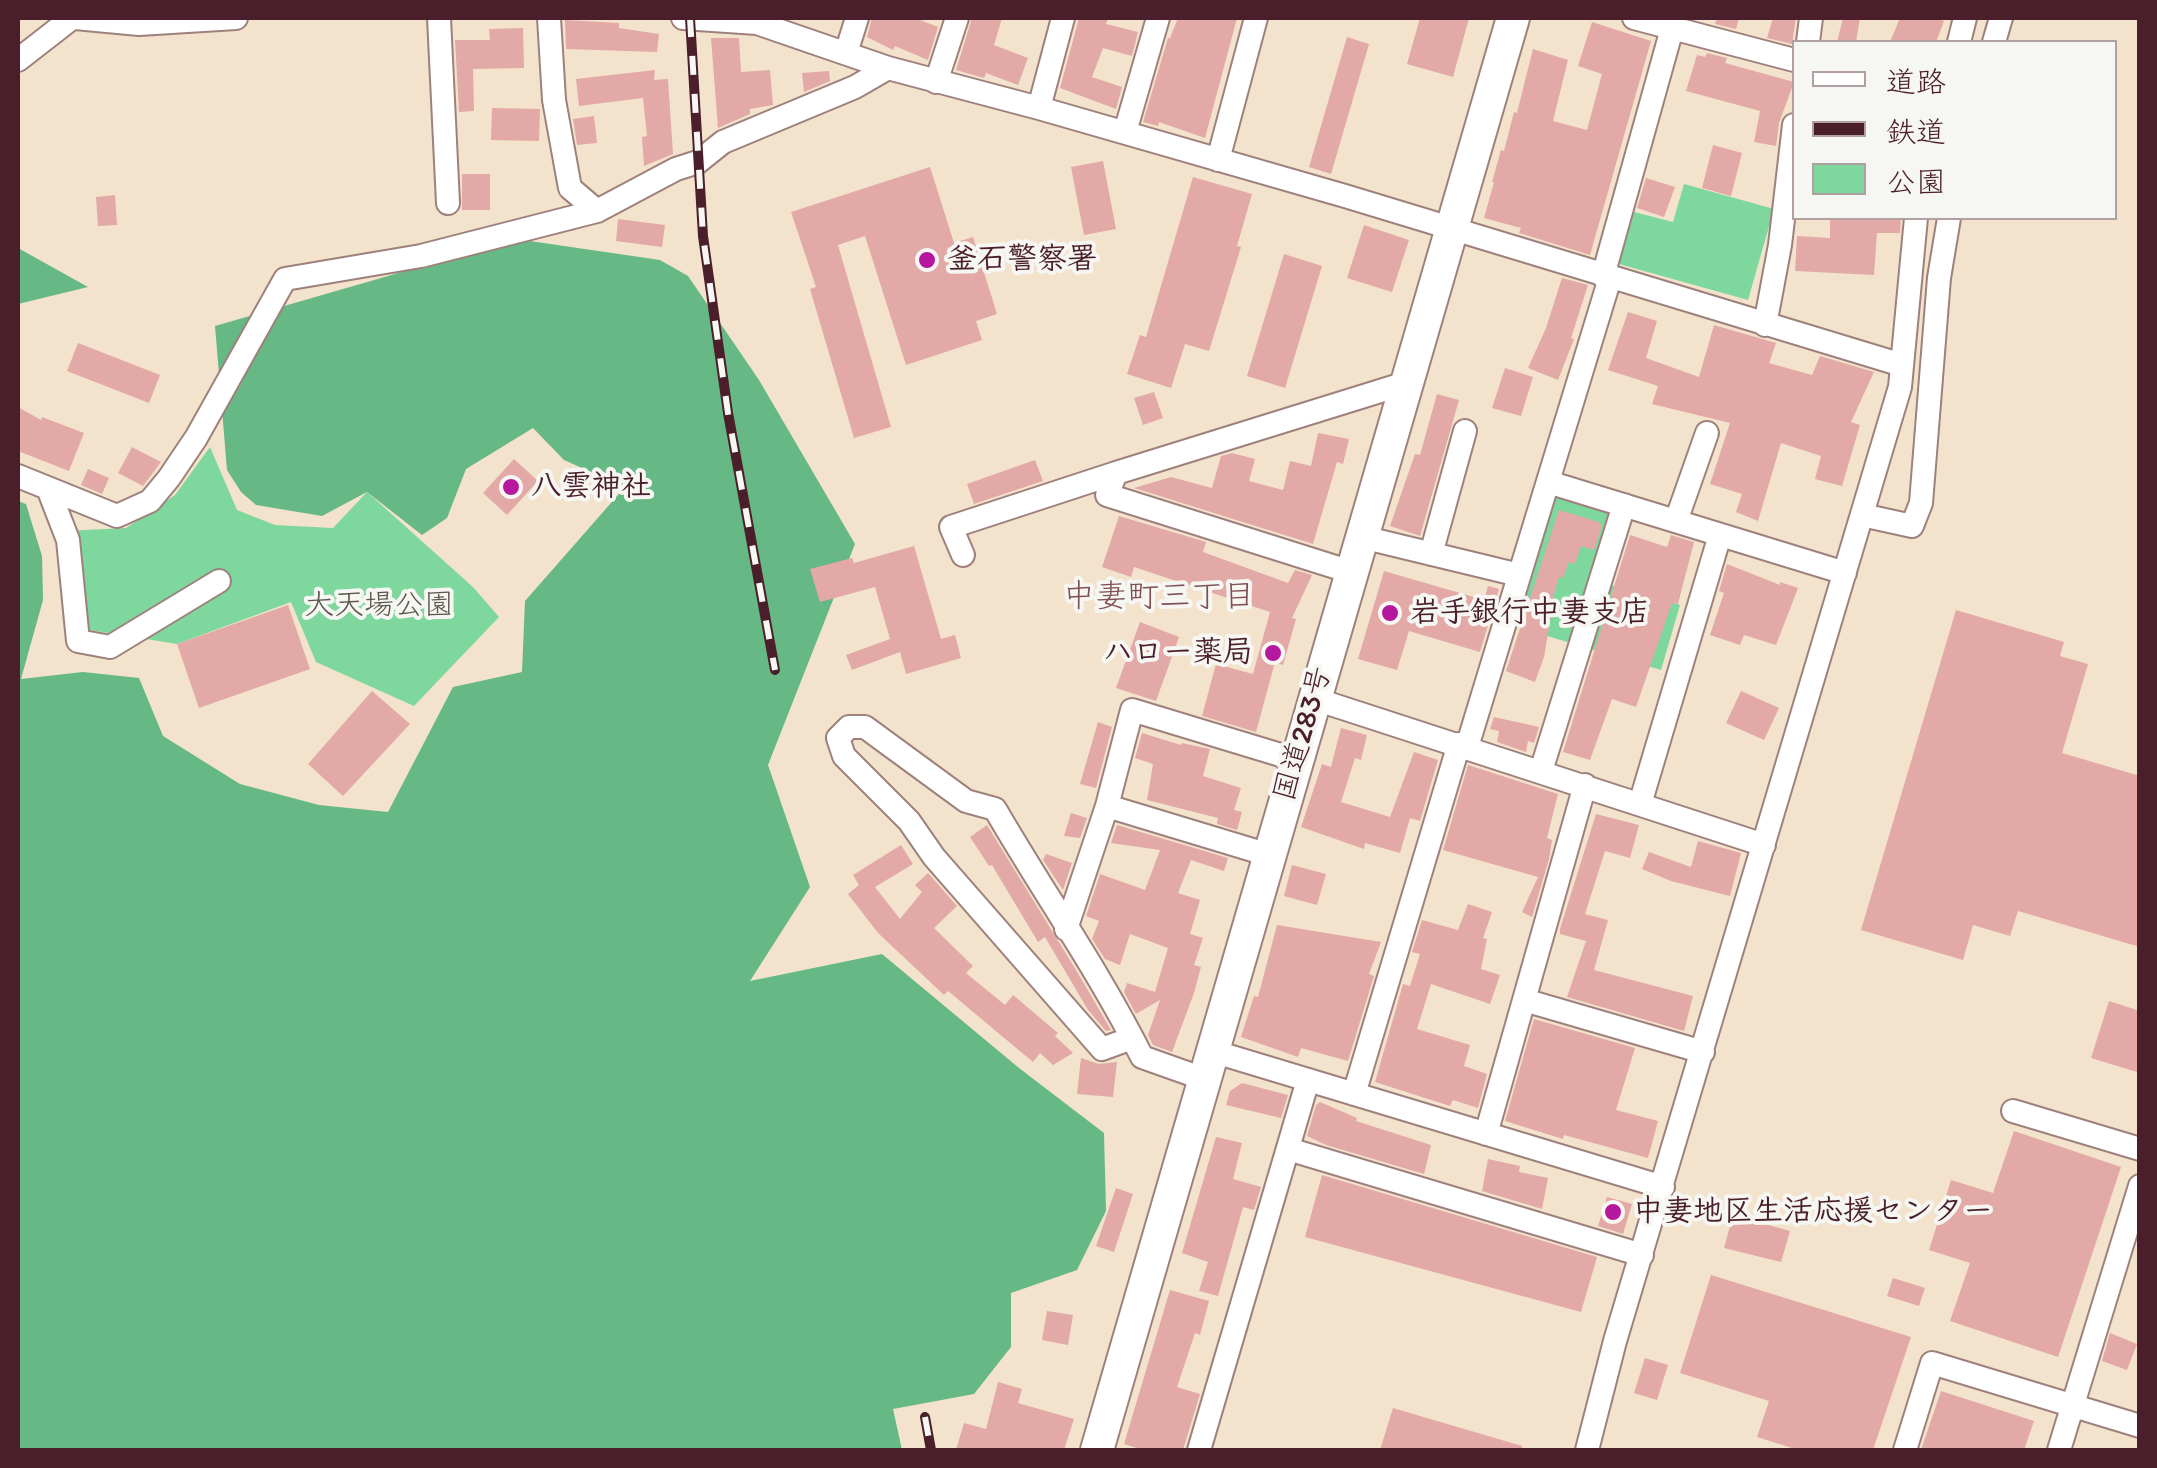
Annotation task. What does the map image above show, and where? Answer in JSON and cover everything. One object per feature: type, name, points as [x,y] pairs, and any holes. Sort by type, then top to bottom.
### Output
[{"type":"highway","name":"国道283号","points":[[1098,1450],[1513,18]]},
{"type":"street","points":[[18,60],[74,18],[140,24],[236,18]]},
{"type":"street","points":[[439,18],[448,203]]},
{"type":"street","points":[[549,18],[554,100],[570,188],[597,211]]},
{"type":"street","points":[[684,18],[757,20],[888,68],[1125,132],[1902,365]]},
{"type":"street","points":[[846,54],[857,18]]},
{"type":"street","points":[[936,82],[957,18]]},
{"type":"street","points":[[1040,108],[1063,18]]},
{"type":"street","points":[[1125,132],[1158,18]]},
{"type":"street","points":[[1218,160],[1256,18]]},
{"type":"street","points":[[1634,18],[1674,23],[1792,59]]},
{"type":"street","points":[[1354,1094],[1548,482],[1674,23]]},
{"type":"street","points":[[18,476],[117,516],[150,501],[196,438],[286,279],[421,256],[597,211],[698,162],[723,142],[855,87],[888,68]]},
{"type":"street","points":[[1765,325],[1780,246],[1792,142]]},
{"type":"street","points":[[1587,1450],[1900,387],[1916,220]]},
{"type":"street","points":[[1862,515],[1912,526],[1921,503],[1939,278],[1949,220]]},
{"type":"street","points":[[963,555],[951,527],[1406,383]]},
{"type":"street","points":[[1431,554],[1465,431]]},
{"type":"street","points":[[1676,521],[1707,433]]},
{"type":"street","points":[[1116,473],[1107,495],[1351,572]]},
{"type":"street","points":[[1548,482],[1844,573]]},
{"type":"street","points":[[49,491],[68,540],[78,642],[110,647],[220,582]]},
{"type":"street","points":[[1540,771],[1624,504]]},
{"type":"street","points":[[1640,804],[1720,535]]},
{"type":"street","points":[[1362,536],[1519,576]]},
{"type":"street","points":[[1314,699],[1764,845]]},
{"type":"street","points":[[1066,929],[1132,710],[1296,760]]},
{"type":"street","points":[[1132,1038],[1102,1049],[934,856],[910,820],[844,756],[838,738],[850,727],[865,727],[966,801],[996,809],[1132,1038],[1142,1057],[1308,1080],[1662,1187]]},
{"type":"street","points":[[1486,1134],[1585,786]]},
{"type":"street","points":[[1106,806],[1269,855]]},
{"type":"street","points":[[1524,1000],[1702,1052]]},
{"type":"street","points":[[1199,1450],[1308,1080]]},
{"type":"street","points":[[2013,1112],[2140,1149]]},
{"type":"street","points":[[1288,1149],[1642,1255]]},
{"type":"street","points":[[2060,1450],[2140,1186]]},
{"type":"street","points":[[1905,1450],[1932,1363],[2140,1426]]},
{"type":"green space","points":[[1684,184],[1774,209],[1748,300],[1619,264],[1634,212],[1673,222]]},
{"type":"green space","points":[[516,239],[660,260],[688,276],[759,380],[855,544],[768,765],[810,887],[750,981],[882,954],[1104,1133],[1106,1211],[1077,1270],[1011,1293],[1011,1347],[974,1394],[893,1409],[902,1450],[18,1450],[18,501],[26,504],[42,556],[43,600],[21,679],[83,672],[139,678],[163,736],[240,784],[319,805],[388,812],[453,687],[522,672],[525,601],[625,487],[564,460],[533,428],[466,469],[447,518],[422,535],[367,492],[322,516],[256,505],[241,492],[227,470],[215,326]]},
{"type":"green space","points":[[18,248],[88,287],[18,304]]},
{"type":"green space","name":"大天場公園","points":[[210,447],[237,510],[275,525],[333,528],[367,492],[473,587],[499,617],[414,706],[316,662],[291,602],[177,644],[77,628],[64,531],[126,528],[175,495]]},
{"type":"green space","points":[[1557,494],[1618,512],[1598,581],[1680,605],[1661,670],[1517,627]]},
{"type":"building","points":[[872,18],[915,18],[938,27],[928,60],[867,37]]},
{"type":"building","points":[[972,18],[1002,18],[994,45],[1028,58],[1018,85],[986,73],[984,78],[956,70]]},
{"type":"building","points":[[1079,18],[1108,18],[1106,24],[1138,32],[1132,56],[1103,48],[1092,77],[1122,87],[1116,109],[1060,88]]},
{"type":"building","points":[[1178,18],[1237,18],[1205,138],[1159,122],[1158,126],[1143,122],[1168,38]]},
{"type":"building","points":[[1420,18],[1469,18],[1453,77],[1407,64]]},
{"type":"building","points":[[1717,18],[1739,18],[1736,29],[1715,24]]},
{"type":"building","points":[[1773,18],[1796,18],[1792,44],[1767,38]]},
{"type":"building","points":[[1843,18],[1860,18],[1856,40],[1838,40]]},
{"type":"building","points":[[1900,18],[1944,21],[1937,40],[1891,40]]},
{"type":"building","points":[[565,20],[619,23],[619,28],[659,34],[657,52],[566,49]]},
{"type":"building","points":[[1592,22],[1651,41],[1590,255],[1484,218],[1533,49],[1568,60],[1553,121],[1587,130],[1602,74],[1578,66]]},
{"type":"building","points":[[523,28],[524,68],[473,69],[474,111],[459,112],[455,40],[490,40],[489,29]]},
{"type":"building","points":[[1347,37],[1369,44],[1331,174],[1309,167]]},
{"type":"building","points":[[711,38],[739,38],[741,72],[770,70],[773,105],[750,109],[750,114],[718,128]]},
{"type":"building","points":[[1707,53],[1727,58],[1725,63],[1792,81],[1776,146],[1754,142],[1760,111],[1686,91],[1697,55],[1705,57]]},
{"type":"building","points":[[655,70],[654,80],[668,79],[673,154],[644,166],[642,137],[647,136],[643,98],[579,106],[576,79]]},
{"type":"building","points":[[829,71],[830,81],[804,92],[802,73]]},
{"type":"building","points":[[492,108],[540,109],[539,141],[491,140]]},
{"type":"building","points":[[594,116],[597,143],[577,145],[573,119]]},
{"type":"building","points":[[1713,145],[1742,153],[1731,196],[1702,188]]},
{"type":"building","points":[[1103,161],[1116,229],[1084,235],[1071,167]]},
{"type":"building","name":"釜石警察署","points":[[930,167],[954,243],[973,237],[997,314],[976,321],[982,340],[906,365],[865,236],[838,245],[891,427],[854,438],[810,289],[816,287],[791,212]]},
{"type":"building","points":[[462,174],[490,174],[490,210],[462,210]]},
{"type":"building","points":[[1193,177],[1252,194],[1237,246],[1241,247],[1209,351],[1185,344],[1171,388],[1127,374],[1140,335],[1146,337]]},
{"type":"building","points":[[1646,178],[1675,187],[1664,217],[1637,208]]},
{"type":"building","points":[[115,195],[117,225],[98,226],[96,197]]},
{"type":"building","points":[[618,219],[665,225],[662,247],[616,241]]},
{"type":"building","points":[[1830,220],[1901,220],[1900,233],[1877,233],[1874,275],[1795,271],[1797,236],[1830,238]]},
{"type":"building","points":[[1364,225],[1409,240],[1392,292],[1347,278]]},
{"type":"building","points":[[1284,254],[1322,266],[1285,388],[1247,376]]},
{"type":"building","points":[[1562,278],[1588,285],[1558,380],[1528,368]]},
{"type":"building","points":[[1628,312],[1657,321],[1646,358],[1699,377],[1714,325],[1776,343],[1769,363],[1812,375],[1820,356],[1874,372],[1851,422],[1860,425],[1842,486],[1815,479],[1821,456],[1781,443],[1758,521],[1736,512],[1742,494],[1710,484],[1730,423],[1652,404],[1658,386],[1608,370]]},
{"type":"building","points":[[78,343],[160,375],[149,403],[67,371]]},
{"type":"building","points":[[1505,368],[1533,377],[1521,416],[1492,408]]},
{"type":"building","points":[[1154,392],[1163,418],[1143,425],[1134,398]]},
{"type":"building","points":[[1437,394],[1459,400],[1420,536],[1390,526],[1415,454],[1420,455]]},
{"type":"building","points":[[18,407],[41,420],[42,417],[84,433],[69,471],[18,451]]},
{"type":"building","points":[[1318,433],[1349,439],[1343,464],[1337,462],[1313,544],[1134,488],[1171,477],[1212,488],[1221,456],[1232,453],[1255,459],[1249,481],[1283,490],[1290,461],[1311,466]]},
{"type":"building","points":[[132,447],[161,462],[143,486],[118,473]]},
{"type":"building","name":"八雲神社","points":[[514,459],[538,481],[507,515],[483,493]]},
{"type":"building","points":[[1035,460],[1043,481],[974,504],[967,484]]},
{"type":"building","points":[[88,469],[109,478],[102,494],[81,485]]},
{"type":"building","points":[[1559,510],[1602,526],[1594,550],[1581,546],[1575,564],[1569,562],[1563,578],[1559,577],[1548,615],[1551,616],[1544,657],[1535,682],[1506,671]]},
{"type":"building","points":[[1119,516],[1206,542],[1203,552],[1288,583],[1295,570],[1312,575],[1292,618],[1296,619],[1283,665],[1275,662],[1256,732],[1202,716],[1216,664],[1253,674],[1270,612],[1134,567],[1131,577],[1102,567]]},
{"type":"building","points":[[1630,535],[1667,547],[1671,535],[1694,542],[1678,604],[1672,603],[1636,707],[1612,699],[1590,760],[1563,752]]},
{"type":"building","points":[[914,546],[941,639],[955,635],[961,658],[906,674],[900,652],[852,670],[846,655],[890,639],[875,587],[820,602],[810,569],[852,558],[854,563]]},
{"type":"building","points":[[1727,564],[1798,588],[1776,645],[1744,635],[1740,645],[1710,635],[1724,593],[1719,591]]},
{"type":"building","points":[[1384,571],[1484,600],[1488,586],[1499,589],[1480,652],[1409,631],[1397,670],[1358,659]]},
{"type":"building","points":[[288,605],[310,669],[199,708],[177,644]]},
{"type":"building","points":[[1956,610],[2064,642],[2060,656],[2088,664],[2062,753],[2140,776],[2140,947],[2018,911],[2010,936],[1973,925],[1963,960],[1861,930]]},
{"type":"building","points":[[1140,622],[1179,637],[1156,701],[1116,688]]},
{"type":"building","points":[[372,691],[410,724],[343,796],[308,764]]},
{"type":"building","points":[[1741,691],[1779,708],[1764,740],[1726,723]]},
{"type":"building","points":[[1494,717],[1539,727],[1534,743],[1528,741],[1526,752],[1497,742],[1499,731],[1490,729]]},
{"type":"building","points":[[1098,722],[1112,727],[1096,788],[1080,784]]},
{"type":"building","points":[[1341,728],[1367,735],[1361,760],[1355,758],[1341,802],[1390,817],[1414,752],[1438,760],[1420,821],[1410,818],[1400,853],[1365,843],[1364,849],[1301,827],[1322,764],[1331,767]]},
{"type":"building","points":[[1142,733],[1210,749],[1203,776],[1241,788],[1234,810],[1242,812],[1237,830],[1217,824],[1218,818],[1147,800],[1153,764],[1135,758]]},
{"type":"building","points":[[1468,765],[1558,794],[1547,838],[1552,840],[1549,859],[1532,917],[1522,912],[1538,877],[1443,850]]},
{"type":"building","points":[[1071,813],[1087,818],[1080,838],[1064,836]]},
{"type":"building","points":[[1596,814],[1639,825],[1630,858],[1605,851],[1585,914],[1608,920],[1594,970],[1693,996],[1684,1031],[1567,997],[1586,941],[1560,934],[1560,929]]},
{"type":"building","points":[[987,825],[1111,1030],[1106,1031],[1088,1010],[1045,937],[1038,942],[992,865],[970,837]]},
{"type":"building","points":[[1117,825],[1228,858],[1224,871],[1191,860],[1178,893],[1200,900],[1190,934],[1203,938],[1194,965],[1201,967],[1194,993],[1172,1052],[1153,1045],[1148,1035],[1160,1000],[1136,1014],[1124,992],[1127,983],[1155,992],[1168,948],[1130,934],[1120,965],[1105,959],[1092,939],[1099,921],[1086,916],[1100,874],[1145,890],[1160,850],[1111,843]]},
{"type":"building","points":[[1698,841],[1741,853],[1730,896],[1642,869],[1649,852],[1691,867]]},
{"type":"building","points":[[901,845],[913,864],[875,887],[900,919],[922,892],[915,885],[928,873],[957,906],[934,928],[973,966],[966,973],[1005,1005],[1013,995],[1058,1033],[1055,1036],[1073,1053],[1053,1065],[1040,1053],[1033,1062],[948,991],[944,995],[878,933],[848,894],[859,885],[853,875]]},
{"type":"building","points":[[1046,854],[1072,863],[1063,890],[1043,860]]},
{"type":"building","points":[[1292,865],[1326,874],[1317,905],[1284,896]]},
{"type":"building","points":[[1468,904],[1492,912],[1483,938],[1487,939],[1481,969],[1500,975],[1490,1004],[1431,984],[1417,1029],[1470,1045],[1464,1066],[1487,1074],[1478,1108],[1453,1100],[1450,1106],[1375,1082],[1403,984],[1410,986],[1420,954],[1412,952],[1422,920],[1458,930]]},
{"type":"building","points":[[1277,925],[1381,942],[1369,974],[1374,976],[1348,1061],[1301,1048],[1298,1057],[1241,1037],[1254,996],[1258,997]]},
{"type":"building","points":[[2109,1001],[2140,1011],[2140,1073],[2091,1058]]},
{"type":"building","points":[[1534,1019],[1635,1048],[1616,1110],[1658,1121],[1648,1158],[1505,1121]]},
{"type":"building","points":[[1081,1058],[1099,1064],[1117,1062],[1113,1097],[1077,1094]]},
{"type":"building","points":[[1242,1083],[1288,1095],[1281,1118],[1226,1105],[1230,1091]]},
{"type":"building","points":[[1320,1102],[1357,1118],[1356,1121],[1431,1145],[1424,1174],[1307,1136]]},
{"type":"building","points":[[2014,1131],[2121,1167],[2058,1357],[1950,1321],[1970,1263],[1929,1250],[1951,1180],[1993,1193]]},
{"type":"building","points":[[1216,1137],[1242,1143],[1233,1179],[1261,1187],[1254,1210],[1243,1207],[1218,1296],[1199,1291],[1208,1262],[1182,1253]]},
{"type":"building","points":[[1488,1159],[1520,1166],[1519,1172],[1548,1178],[1542,1209],[1482,1191]]},
{"type":"building","points":[[1322,1175],[1597,1257],[1581,1312],[1305,1237]]},
{"type":"building","points":[[1116,1188],[1133,1194],[1114,1252],[1096,1246]]},
{"type":"building","points":[[1607,1197],[1632,1204],[1623,1234],[1598,1226]]},
{"type":"building","points":[[1733,1215],[1790,1231],[1781,1262],[1724,1248]]},
{"type":"building","points":[[1711,1275],[1911,1337],[1873,1450],[1798,1450],[1757,1437],[1769,1401],[1680,1373]]},
{"type":"building","points":[[1893,1278],[1925,1288],[1919,1306],[1887,1296]]},
{"type":"building","points":[[1170,1290],[1209,1301],[1200,1335],[1195,1333],[1177,1387],[1200,1394],[1183,1450],[1143,1450],[1124,1444]]},
{"type":"building","points":[[1047,1311],[1073,1315],[1068,1345],[1042,1340]]},
{"type":"building","points":[[2110,1333],[2137,1344],[2127,1370],[2102,1361]]},
{"type":"building","points":[[1645,1358],[1668,1365],[1657,1400],[1634,1393]]},
{"type":"building","points":[[998,1382],[1022,1389],[1018,1403],[1074,1419],[1064,1450],[956,1450],[964,1423],[986,1429]]},
{"type":"building","points":[[1941,1391],[2034,1421],[2024,1450],[1921,1450]]},
{"type":"building","points":[[1393,1408],[1522,1446],[1522,1450],[1380,1450]]},
{"type":"railway","points":[[690,18],[703,236],[728,413],[775,670]]},
{"type":"railway","points":[[925,1417],[931,1450]]},
{"type":"place","name":"釜石警察署","points":[[927,260]]},
{"type":"place","name":"八雲神社","points":[[511,487]]},
{"type":"place","name":"岩手銀行中妻支店","points":[[1390,613]]},
{"type":"place","name":"ハロー薬局","points":[[1273,653]]},
{"type":"place","name":"中妻地区生活応援センター","points":[[1613,1212]]},
{"type":"district","name":"中妻町三丁目","points":[[1159,598]]}]
